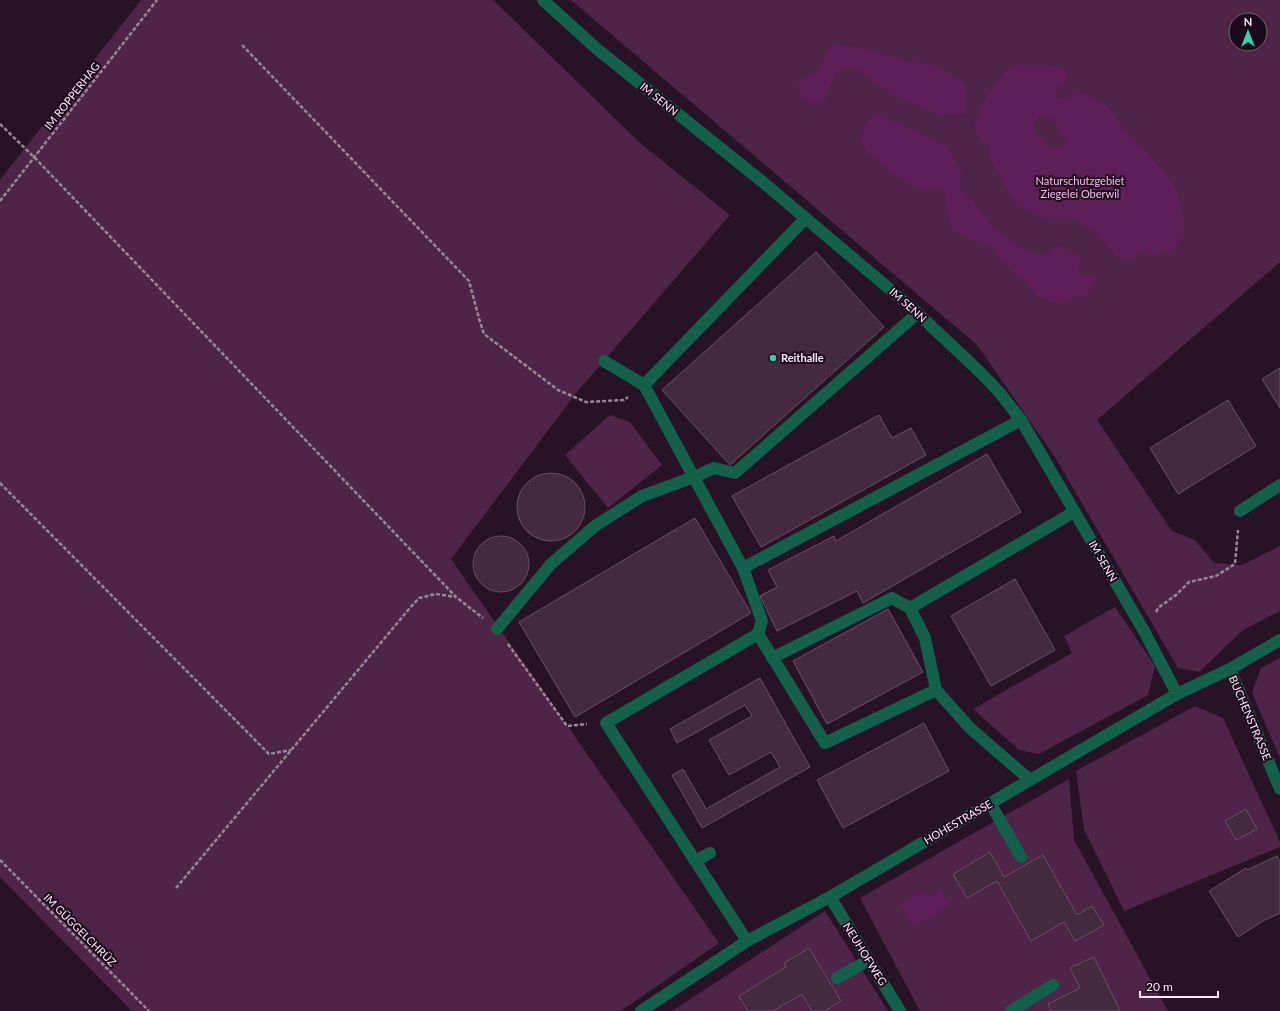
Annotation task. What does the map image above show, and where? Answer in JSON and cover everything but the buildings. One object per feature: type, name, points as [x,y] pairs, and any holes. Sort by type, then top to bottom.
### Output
[{"type":"street","name":"IM SENN","points":[[543,0],[597,49],[806,218],[918,313],[998,391],[1021,420],[1144,631],[1177,694]]},
{"type":"street","points":[[644,385],[806,218]]},
{"type":"street","points":[[497,629],[551,564],[595,526],[642,496],[714,468],[735,473],[918,313]]},
{"type":"street","points":[[604,361],[644,385],[743,568],[762,621],[758,634],[606,723],[747,941]]},
{"type":"street","points":[[743,568],[1021,420]]},
{"type":"street","points":[[1240,511],[1280,485]]},
{"type":"street","points":[[910,608],[1074,512]]},
{"type":"street","points":[[772,658],[892,598],[910,608],[925,638],[936,690],[970,728],[1030,780]]},
{"type":"street","points":[[758,634],[825,743],[936,690]]},
{"type":"street","name":"HOHESTRASSE","points":[[641,1011],[747,941],[830,897],[1177,694],[1230,669],[1280,640]]},
{"type":"street","name":"BUCHENSTRASSE","points":[[1230,669],[1280,789]]},
{"type":"street","points":[[990,803],[1021,857]]},
{"type":"street","points":[[695,861],[710,853]]},
{"type":"street","name":"NEUHOFWEG","points":[[830,897],[900,1011]]},
{"type":"street","points":[[837,978],[869,960]]},
{"type":"street","points":[[1011,1011],[1053,985]]},
{"type":"path","name":"IM ROPPERHAG","points":[[0,201],[157,0]]},
{"type":"path","points":[[242,45],[469,281],[484,334],[558,390],[586,402],[624,400],[644,385]]},
{"type":"path","points":[[0,124],[34,157],[456,597],[497,629],[567,726],[606,723]]},
{"type":"path","points":[[0,483],[269,754],[292,749]]},
{"type":"path","points":[[1144,631],[1158,608],[1189,582],[1216,576],[1235,564],[1240,511]]},
{"type":"path","points":[[176,888],[408,609],[419,598],[436,594],[456,597]]},
{"type":"path","name":"IM GÜGGELCHRÜZ","points":[[0,860],[149,1011]]},
{"type":"green space","points":[[141,0],[493,0],[640,143],[730,215],[577,392],[451,559],[719,943],[621,1011],[132,1011],[0,877],[0,180]]},
{"type":"green space","name":"Naturschutzgebiet Ziegelei Oberwil","points":[[571,0],[1280,0],[1280,262],[1097,420],[1172,531],[1195,540],[1214,563],[1242,565],[1280,546],[1280,611],[1243,630],[1199,672],[1178,668],[1055,457],[977,345]]},
{"type":"green space","points":[[610,415],[630,422],[662,465],[608,508],[565,455]]},
{"type":"green space","points":[[1115,607],[1155,666],[1148,695],[1039,754],[1019,750],[973,709],[1072,653],[1064,636]]},
{"type":"green space","points":[[1280,658],[1280,758],[1252,693],[1261,668]]},
{"type":"green space","points":[[1195,706],[1223,718],[1280,842],[1280,847],[1124,911],[1084,829],[1076,771]]},
{"type":"green space","points":[[1069,779],[1074,840],[1168,1011],[920,1011],[860,898]]},
{"type":"green space","points":[[825,911],[888,1011],[672,1011]]},
{"type":"shaded area","points":[[843,45],[875,51],[905,61],[929,64],[952,74],[966,85],[966,113],[941,116],[891,94],[854,67],[835,73],[825,99],[816,105],[800,97],[798,81],[818,74],[828,47]]},
{"type":"shaded area","points":[[1018,65],[1046,65],[1059,67],[1069,74],[1064,84],[1056,90],[1057,99],[1069,97],[1077,93],[1084,93],[1105,105],[1114,114],[1130,137],[1140,145],[1167,176],[1176,190],[1184,217],[1182,240],[1174,250],[1166,252],[1160,256],[1149,255],[1142,251],[1136,257],[1126,262],[1116,257],[1100,237],[1074,218],[1043,217],[1031,213],[1014,204],[1013,197],[1001,180],[999,172],[993,165],[990,157],[990,147],[977,136],[975,125],[980,109],[1000,78],[1006,72]],"holes":[[[1046,115],[1053,120],[1067,142],[1063,148],[1051,149],[1044,140],[1036,134],[1035,125],[1039,116]]]},
{"type":"shaded area","points":[[877,115],[936,140],[947,148],[961,169],[960,188],[964,196],[971,198],[989,223],[1001,234],[1029,253],[1042,256],[1050,253],[1057,246],[1067,249],[1076,255],[1081,260],[1078,272],[1086,276],[1092,274],[1096,279],[1089,292],[1084,297],[1074,296],[1066,303],[1052,302],[1038,296],[1004,263],[987,243],[969,239],[953,232],[944,191],[918,189],[892,173],[868,153],[861,142],[862,133],[867,123]]},
{"type":"shaded area","points":[[923,891],[927,898],[940,891],[949,906],[913,927],[900,904]]},
{"type":"place","name":"Reithalle","points":[[773,358]]}]
